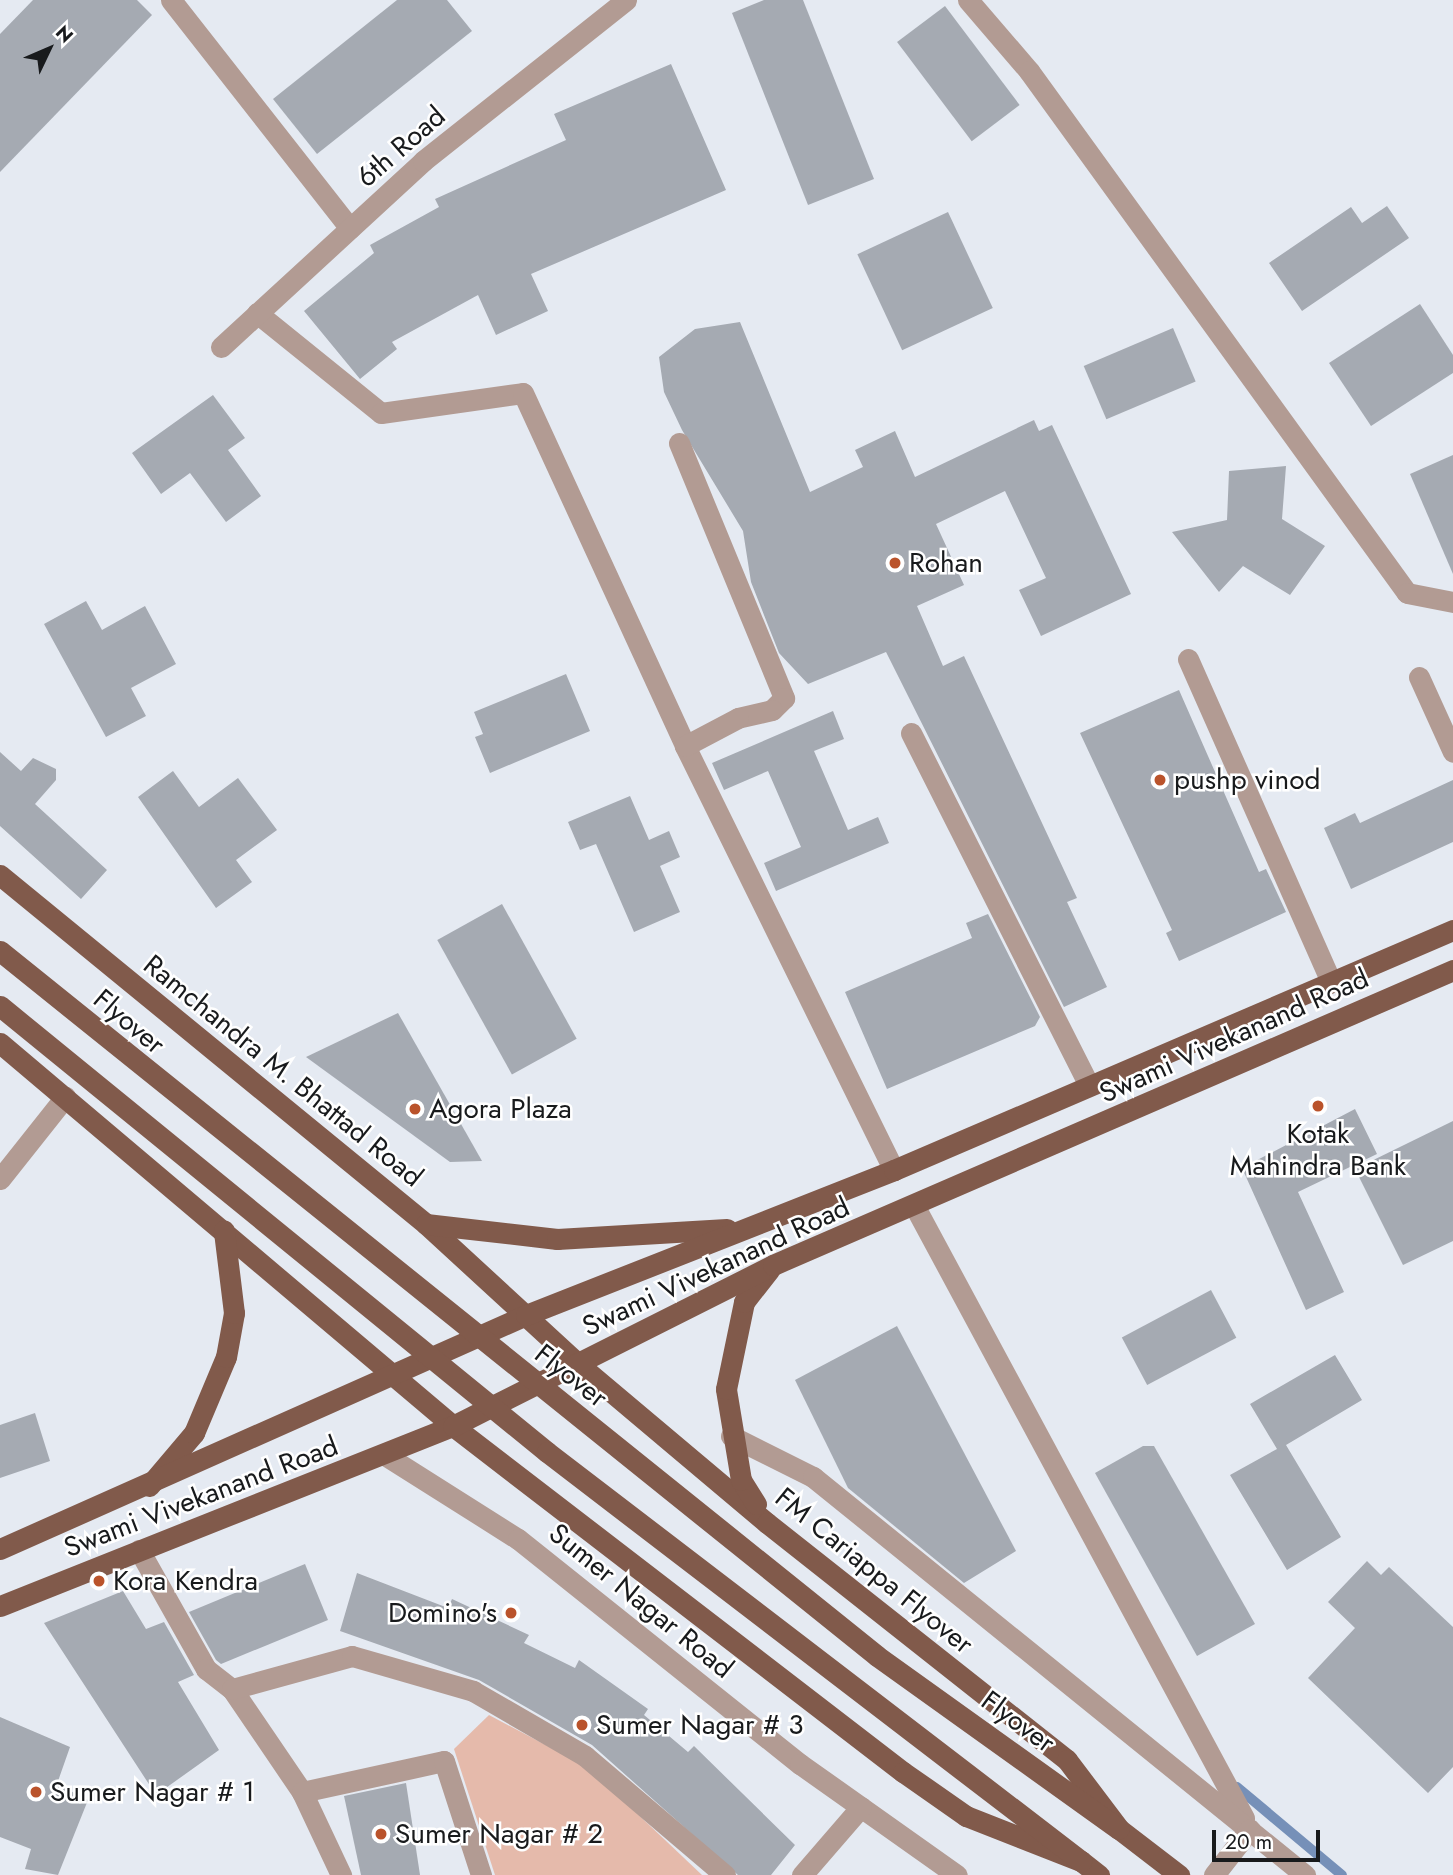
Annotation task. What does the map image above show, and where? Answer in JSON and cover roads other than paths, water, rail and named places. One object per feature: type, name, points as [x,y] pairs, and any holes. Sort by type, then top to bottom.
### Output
[{"type":"main road","name":"Ramchandra M. Bhattad Road","points":[[0,875],[426,1224],[526,1315]]},
{"type":"main road","name":"Swami Vivekanand Road","points":[[0,1549],[145,1490],[526,1315],[894,1170],[1330,980],[1453,930]]},
{"type":"main road","name":"Flyover","points":[[0,951],[877,1656],[1119,1829]]},
{"type":"main road","name":"Swami Vivekanand Road","points":[[0,1606],[453,1426],[773,1265],[915,1207],[1453,971]]},
{"type":"main road","points":[[0,1006],[547,1452],[1099,1875]]},
{"type":"main road","points":[[0,1043],[453,1426],[653,1581],[966,1816],[1081,1861]]},
{"type":"main road","points":[[426,1224],[557,1238],[746,1228]]},
{"type":"main road","points":[[145,1490],[194,1433],[226,1357],[234,1313],[223,1231]]},
{"type":"main road","points":[[773,1265],[744,1302],[734,1332],[726,1389],[731,1436],[741,1480],[775,1529]]},
{"type":"main road","name":"FM Cariappa Flyover","points":[[526,1315],[577,1363],[775,1529],[1067,1760],[1119,1829],[1179,1875]]},
{"type":"street","points":[[171,0],[350,228]]},
{"type":"street","name":"6th Road","points":[[221,347],[423,161],[626,0]]},
{"type":"street","points":[[968,0],[1029,71],[1407,593],[1453,602]]},
{"type":"street","points":[[257,313],[381,413],[523,393],[685,746],[894,1170]]},
{"type":"street","points":[[679,443],[784,698],[772,710],[738,718],[685,746]]},
{"type":"street","points":[[1188,659],[1330,980]]},
{"type":"street","points":[[1419,677],[1453,752]]},
{"type":"street","points":[[911,733],[1089,1086]]},
{"type":"street","points":[[0,1179],[65,1097]]},
{"type":"street","points":[[915,1207],[1250,1829]]},
{"type":"street","points":[[731,1436],[813,1477],[1305,1875]]},
{"type":"street","name":"Sumer Nagar Road","points":[[385,1455],[508,1532],[861,1807],[957,1875]]},
{"type":"street","points":[[139,1550],[206,1670],[232,1689],[302,1792],[341,1875]]},
{"type":"street","points":[[232,1689],[352,1656],[473,1691],[585,1756],[725,1875]]},
{"type":"street","points":[[302,1792],[444,1761],[481,1875]]},
{"type":"street","points":[[802,1875],[861,1807]]},
{"type":"street","points":[[1214,1875],[1250,1829]]},
{"type":"waterway","points":[[1237,1787],[1342,1875]]},
{"type":"place","name":"Rohan","points":[[895,563]]},
{"type":"place","name":"pushp vinod","points":[[1160,780]]},
{"type":"place","name":"Kotak Mahindra Bank","points":[[1318,1106]]},
{"type":"place","name":"Agora Plaza","points":[[415,1109]]},
{"type":"place","name":"Kora Kendra","points":[[99,1581]]},
{"type":"place","name":"Domino's","points":[[511,1613]]},
{"type":"place","name":"Sumer Nagar # 3","points":[[582,1725]]},
{"type":"place","name":"Sumer Nagar # 1","points":[[36,1792]]},
{"type":"place","name":"Sumer Nagar # 2","points":[[381,1834]]}]
